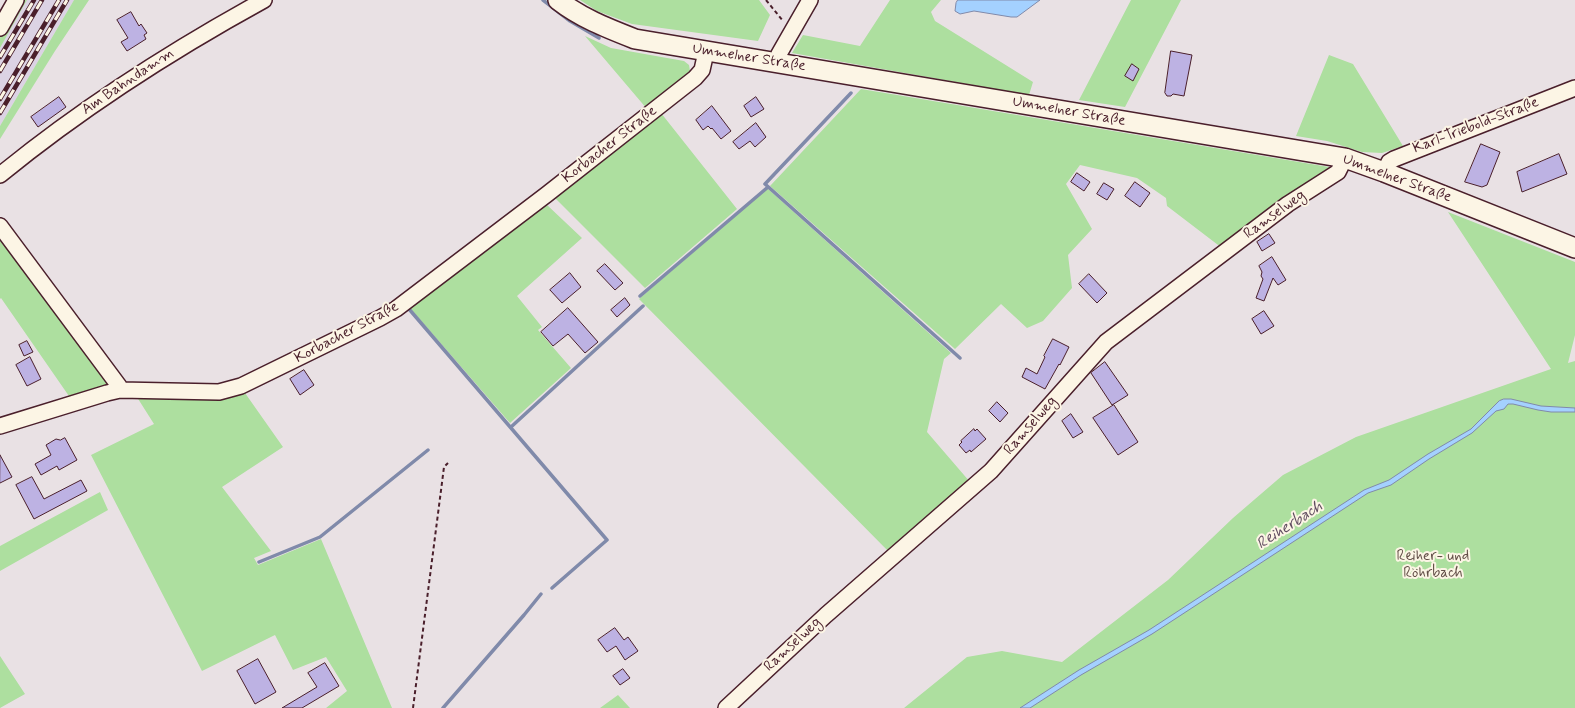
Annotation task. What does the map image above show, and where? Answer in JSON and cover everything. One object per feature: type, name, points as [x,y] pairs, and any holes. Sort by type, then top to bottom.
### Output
[{"type":"main road","name":"Ummelner Straße","points":[[558,0],[572,11],[600,26],[635,39],[1345,158],[1575,248]]},
{"type":"street","points":[[0,28],[16,0]]},
{"type":"street","name":"Am Bahndamm","points":[[0,175],[33,148],[148,67],[223,22],[264,0]]},
{"type":"street","points":[[777,63],[779,54],[810,0]]},
{"type":"street","name":"Korbacher Straße","points":[[0,426],[120,390],[219,392],[242,386],[396,309],[546,195],[694,78],[702,70],[706,52]]},
{"type":"street","name":"Karl-Triebold-Straße","points":[[1384,172],[1389,162],[1394,159],[1575,88]]},
{"type":"street","name":"Ramselweg","points":[[726,708],[826,615],[991,471],[1106,342],[1288,204],[1338,172],[1345,158]]},
{"type":"street","points":[[0,226],[119,386],[120,390]]},
{"type":"path","points":[[766,0],[791,33]]},
{"type":"path","points":[[413,708],[444,467],[448,463]]},
{"type":"shaded area","points":[[27,0],[74,0],[0,126],[0,48]]},
{"type":"green space","points":[[21,0],[27,0],[0,48],[0,36]]},
{"type":"green space","points":[[74,0],[89,0],[0,139],[0,126]]},
{"type":"green space","points":[[580,0],[759,0],[770,15],[758,41],[632,24],[597,11]]},
{"type":"green space","points":[[890,0],[941,0],[931,12],[935,21],[1033,82],[1029,95],[792,53],[803,35],[860,46]]},
{"type":"green space","points":[[1131,0],[1181,0],[1125,107],[1079,100]]},
{"type":"green space","points":[[585,36],[611,48],[684,61],[689,65],[690,71],[687,78],[647,109]]},
{"type":"green space","points":[[1329,55],[1353,64],[1403,146],[1382,153],[1362,152],[1327,141],[1296,136]]},
{"type":"green space","points":[[861,89],[1329,167],[1330,171],[1222,248],[1167,206],[1166,198],[1137,178],[1080,165],[1066,184],[1092,229],[1068,255],[1072,288],[1043,321],[1027,328],[1001,304],[955,349],[770,186]]},
{"type":"green space","points":[[661,113],[737,209],[645,288],[555,198]]},
{"type":"green space","points":[[767,188],[951,353],[944,359],[927,432],[970,482],[890,553],[639,299]]},
{"type":"green space","points":[[546,204],[582,238],[517,296],[542,327],[538,330],[571,368],[510,423],[410,308]]},
{"type":"green space","name":"Reiher- und Röhrbach","points":[[1448,212],[1575,262],[1575,335],[1568,363],[1575,361],[1575,708],[904,708],[967,657],[1002,651],[1062,662],[1168,580],[1233,518],[1283,475],[1356,437],[1551,369]]},
{"type":"green space","points":[[0,233],[115,386],[71,399],[1,298],[0,299]]},
{"type":"green space","points":[[245,393],[283,447],[222,487],[271,551],[254,558],[258,565],[321,539],[392,708],[326,708],[347,691],[326,657],[293,670],[275,635],[202,671],[91,455],[154,424],[135,394],[221,398]]},
{"type":"green space","points":[[100,492],[108,510],[0,571],[0,546]]},
{"type":"green space","points":[[0,656],[25,694],[0,708]]},
{"type":"green space","points":[[618,695],[630,708],[600,708]]},
{"type":"water","points":[[958,0],[1040,0],[1017,17],[1011,17],[974,11],[960,14],[955,11]]},
{"type":"water","points":[[1511,399],[1541,406],[1575,408],[1575,412],[1551,412],[1508,404],[1504,409],[1496,411],[1472,433],[1429,459],[1391,485],[1368,493],[1152,634],[1081,675],[1030,708],[1020,708],[1079,670],[1149,630],[1364,490],[1389,480],[1428,454],[1471,429],[1499,401]]},
{"type":"building","points":[[131,12],[139,26],[141,24],[147,33],[144,35],[146,39],[127,51],[121,42],[128,38],[117,20]]},
{"type":"building","points":[[1171,51],[1192,55],[1184,96],[1173,94],[1171,96],[1167,96],[1165,93]]},
{"type":"building","points":[[1132,64],[1139,69],[1133,81],[1125,76]]},
{"type":"building","points":[[59,97],[66,107],[38,127],[31,117]]},
{"type":"building","points":[[756,97],[764,109],[751,117],[744,106]]},
{"type":"building","points":[[712,106],[731,131],[721,139],[712,128],[711,129],[708,126],[703,130],[696,120]]},
{"type":"building","points":[[756,123],[766,137],[755,147],[750,141],[739,149],[733,142]]},
{"type":"building","points":[[1481,144],[1500,152],[1487,185],[1482,187],[1465,182]]},
{"type":"building","points":[[1559,154],[1567,174],[1522,192],[1517,172]]},
{"type":"building","points":[[1077,173],[1090,182],[1084,191],[1071,182]]},
{"type":"building","points":[[1135,182],[1150,193],[1140,207],[1125,196]]},
{"type":"building","points":[[1104,183],[1114,189],[1107,200],[1097,194]]},
{"type":"building","points":[[1269,234],[1275,243],[1262,251],[1257,242]]},
{"type":"building","points":[[1272,257],[1286,280],[1278,285],[1273,278],[1264,301],[1256,298],[1263,279],[1259,266]]},
{"type":"building","points":[[605,264],[623,283],[615,290],[597,271]]},
{"type":"building","points":[[570,273],[581,287],[562,303],[550,290]]},
{"type":"building","points":[[1089,274],[1107,293],[1097,303],[1079,284]]},
{"type":"building","points":[[625,298],[630,305],[617,317],[611,310]]},
{"type":"building","points":[[568,308],[598,342],[585,353],[568,334],[553,346],[541,332]]},
{"type":"building","points":[[1264,311],[1274,326],[1261,334],[1252,319]]},
{"type":"building","points":[[1053,339],[1069,347],[1045,389],[1022,377],[1026,368],[1037,374]]},
{"type":"building","points":[[27,341],[33,352],[24,356],[19,345]]},
{"type":"building","points":[[30,357],[41,379],[27,386],[16,365]]},
{"type":"building","points":[[1105,362],[1128,395],[1112,405],[1091,373]]},
{"type":"building","points":[[304,370],[314,385],[300,395],[290,379]]},
{"type":"building","points":[[997,402],[1008,413],[1000,422],[989,411]]},
{"type":"building","points":[[1114,405],[1138,442],[1118,455],[1093,418]]},
{"type":"building","points":[[1071,414],[1083,432],[1073,438],[1062,421]]},
{"type":"building","points":[[974,429],[975,431],[977,429],[986,439],[971,452],[970,450],[966,453],[959,445],[962,442],[961,441]]},
{"type":"building","points":[[65,438],[77,460],[59,470],[57,466],[41,475],[35,464],[51,455],[46,445],[56,439],[60,440]]},
{"type":"building","points":[[0,455],[12,477],[0,483]]},
{"type":"building","points":[[32,477],[44,499],[81,480],[87,491],[34,519],[16,485]]},
{"type":"building","points":[[615,628],[624,640],[628,637],[638,651],[625,660],[616,646],[607,652],[598,640]]},
{"type":"building","points":[[258,659],[276,692],[255,704],[237,671]]},
{"type":"building","points":[[325,663],[339,686],[302,708],[282,708],[317,687],[308,673]]},
{"type":"building","points":[[623,669],[630,678],[620,685],[613,676]]},
{"type":"waterway","points":[[543,0],[570,21],[599,38]]},
{"type":"waterway","points":[[851,93],[765,184],[960,358]]},
{"type":"waterway","points":[[640,296],[768,187]]},
{"type":"waterway","points":[[511,427],[643,306]]},
{"type":"waterway","points":[[409,309],[607,540],[552,588]]},
{"type":"waterway","points":[[259,562],[320,537],[428,450]]},
{"type":"waterway","points":[[443,708],[541,594]]},
{"type":"railway","points":[[0,57],[34,0]]},
{"type":"railway","points":[[0,71],[42,0]]},
{"type":"railway","points":[[0,99],[59,0]]},
{"type":"railway","points":[[0,113],[67,0]]},
{"type":"water label","name":"Reiherbach","points":[[1290,526]]}]
